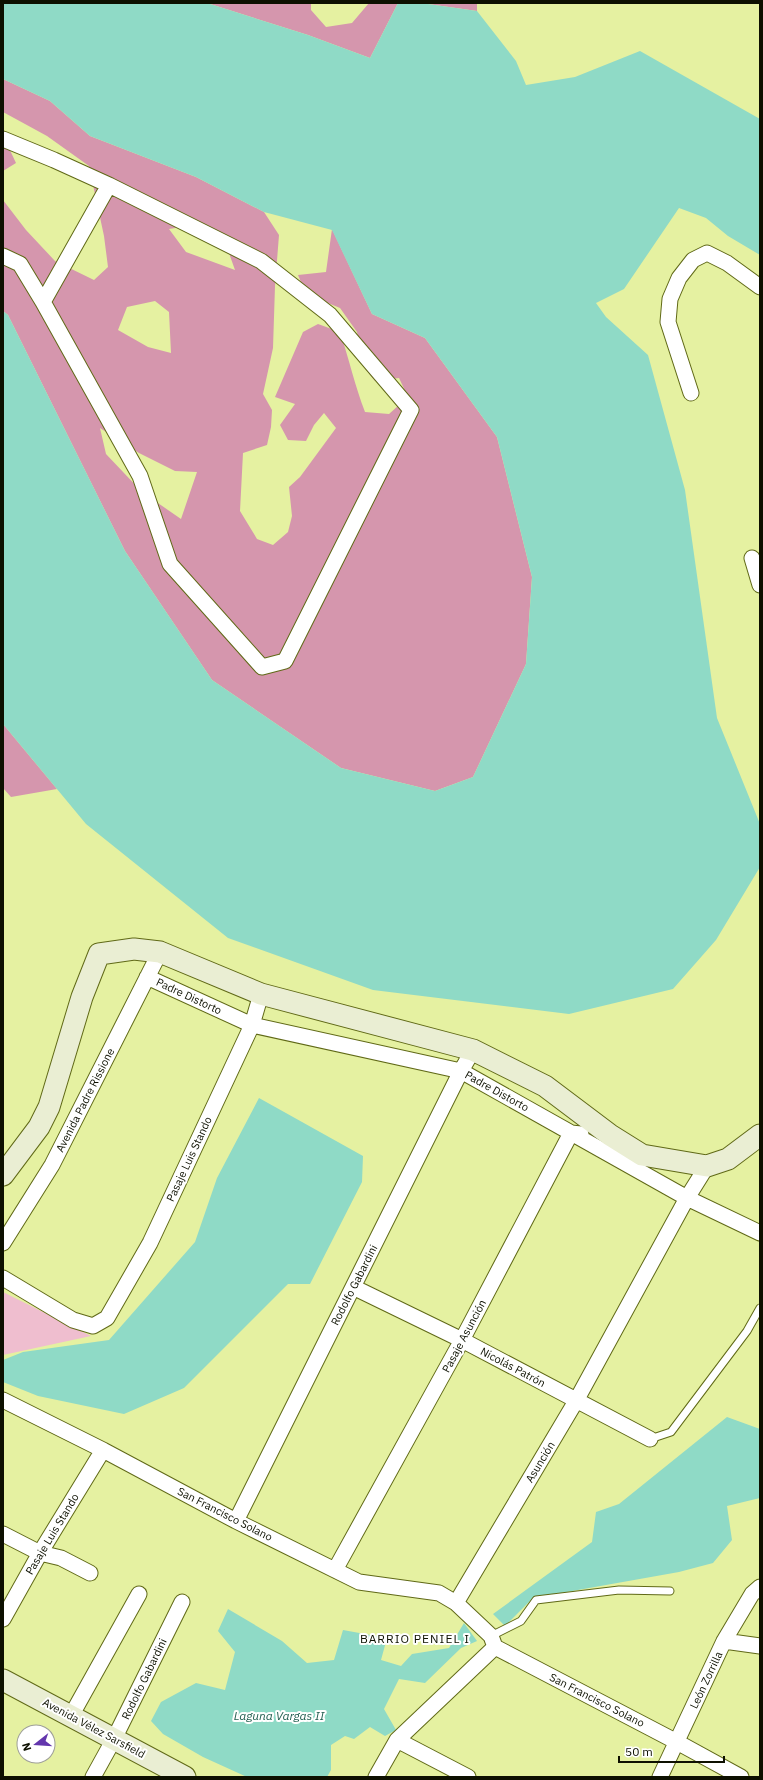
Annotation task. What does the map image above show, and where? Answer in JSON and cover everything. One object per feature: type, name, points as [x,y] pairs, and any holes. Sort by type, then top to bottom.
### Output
[{"type":"street","points":[[3,139],[109,185],[261,261],[330,316],[411,410],[286,661],[262,668],[170,564],[140,476],[44,302],[20,264],[3,256]]},
{"type":"street","points":[[44,302],[109,185]]},
{"type":"street","points":[[691,393],[668,322],[670,299],[679,278],[693,260],[707,254],[727,263],[760,287]]},
{"type":"street","points":[[752,558],[760,585]]},
{"type":"street","points":[[3,1175],[39,1127],[49,1107],[82,997],[99,954],[134,949],[160,952],[261,994],[473,1050],[545,1086],[610,1134],[642,1155],[707,1166],[728,1159],[760,1135]]},
{"type":"street","name":"Avenida Padre Rissione","points":[[3,1242],[52,1165],[160,952]]},
{"type":"street","name":"Padre Distorto","points":[[147,977],[252,1026],[461,1071],[687,1198],[760,1233]]},
{"type":"street","name":"Pasaje Luis Stando","points":[[3,1278],[73,1320],[93,1326],[107,1318],[150,1243],[252,1026],[261,994]]},
{"type":"street","name":"Rodolfo Gabardini","points":[[236,1521],[461,1071],[473,1050]]},
{"type":"street","points":[[572,1133],[610,1134]]},
{"type":"street","name":"Pasaje Asunción","points":[[335,1570],[462,1340],[572,1133]]},
{"type":"street","name":"Asunción","points":[[456,1603],[576,1401],[687,1198],[707,1166]]},
{"type":"street","name":"Nicolás Patrón","points":[[353,1287],[462,1340],[576,1401],[650,1438]]},
{"type":"street","name":"San Francisco Solano","points":[[3,1400],[102,1450],[236,1521],[359,1582],[439,1593],[456,1603]]},
{"type":"street","name":"Pasaje Luis Stando","points":[[3,1619],[40,1553],[102,1450]]},
{"type":"street","points":[[3,1534],[40,1553],[61,1558],[90,1573]]},
{"type":"street","name":"León Zorrilla","points":[[660,1777],[678,1742],[724,1641],[752,1594],[760,1587]]},
{"type":"street","points":[[71,1716],[139,1594]]},
{"type":"street","name":"Rodolfo Gabardini","points":[[93,1777],[114,1739],[182,1602]]},
{"type":"street","points":[[376,1777],[396,1740],[493,1642],[456,1603]]},
{"type":"street","points":[[724,1641],[760,1646]]},
{"type":"street","name":"San Francisco Solano","points":[[493,1642],[741,1777]]},
{"type":"street","name":"Avenida Vélez Sarsfield","points":[[3,1680],[185,1777]]},
{"type":"street","points":[[396,1740],[468,1777]]},
{"type":"lane","points":[[650,1438],[671,1432],[747,1331],[760,1308]]},
{"type":"lane","points":[[493,1642],[521,1621],[536,1600],[619,1590],[670,1591]]},
{"type":"shaded area","points":[[207,3],[311,3],[311,10],[326,27],[352,23],[369,3],[398,3],[370,58],[308,35]]},
{"type":"shaded area","points":[[421,3],[477,3],[477,11]]},
{"type":"shaded area","points":[[3,79],[50,101],[90,136],[196,177],[264,212],[279,235],[275,286],[273,348],[263,394],[272,410],[271,427],[267,445],[243,453],[240,511],[257,539],[273,545],[288,532],[292,516],[289,487],[300,477],[336,428],[324,413],[314,425],[306,441],[288,440],[280,425],[295,404],[275,397],[303,332],[318,324],[340,332],[365,412],[389,414],[408,397],[399,378],[375,381],[363,366],[357,332],[340,308],[306,294],[298,275],[326,272],[332,229],[372,314],[425,338],[497,437],[532,577],[526,664],[473,777],[435,791],[341,768],[212,680],[125,551],[8,315],[3,311],[3,200],[26,230],[55,261],[94,280],[108,267],[104,236],[89,166],[47,136],[3,112]],"holes":[[[194,225],[224,239],[235,270],[186,252],[169,229]],[[155,301],[169,312],[171,353],[148,347],[118,330],[127,307]],[[100,428],[139,453],[175,471],[197,472],[181,519],[142,492],[106,454]]]},
{"type":"shaded area","points":[[7,144],[16,163],[3,171],[3,145]]},
{"type":"shaded area","points":[[3,724],[57,789],[11,797],[3,788]]},
{"type":"shaded area","points":[[3,1292],[91,1336],[3,1355]]},
{"type":"water","points":[[3,3],[207,3],[308,35],[370,58],[398,3],[421,3],[477,11],[516,61],[526,85],[575,77],[640,51],[760,119],[760,255],[728,236],[706,218],[679,208],[624,289],[596,303],[606,317],[648,355],[685,490],[717,718],[760,824],[760,867],[716,940],[673,989],[569,1014],[373,990],[228,938],[86,824],[3,724],[3,311],[8,315],[125,551],[212,680],[341,768],[435,791],[473,777],[526,664],[532,577],[497,437],[425,338],[372,314],[332,230],[264,212],[196,177],[90,136],[50,101],[3,79]]},
{"type":"water","points":[[259,1098],[363,1156],[362,1182],[310,1284],[288,1284],[184,1388],[124,1414],[38,1396],[3,1382],[3,1360],[23,1352],[109,1340],[195,1242],[217,1178]]},
{"type":"water","points":[[727,1417],[760,1429],[760,1498],[727,1506],[732,1540],[713,1563],[679,1572],[533,1598],[505,1626],[493,1614],[592,1542],[596,1512],[619,1504]]},
{"type":"water","name":"Laguna Vargas II","points":[[228,1609],[282,1641],[307,1663],[334,1660],[343,1630],[387,1638],[381,1660],[401,1666],[412,1654],[449,1648],[464,1623],[477,1641],[461,1648],[425,1683],[399,1679],[384,1709],[396,1730],[385,1736],[370,1727],[354,1739],[345,1736],[331,1745],[331,1770],[327,1777],[247,1777],[203,1757],[163,1734],[151,1721],[161,1702],[196,1683],[225,1690],[235,1652],[218,1631]]},
{"type":"district","name":"BARRIO PENIEL I","points":[[415,1638]]}]
